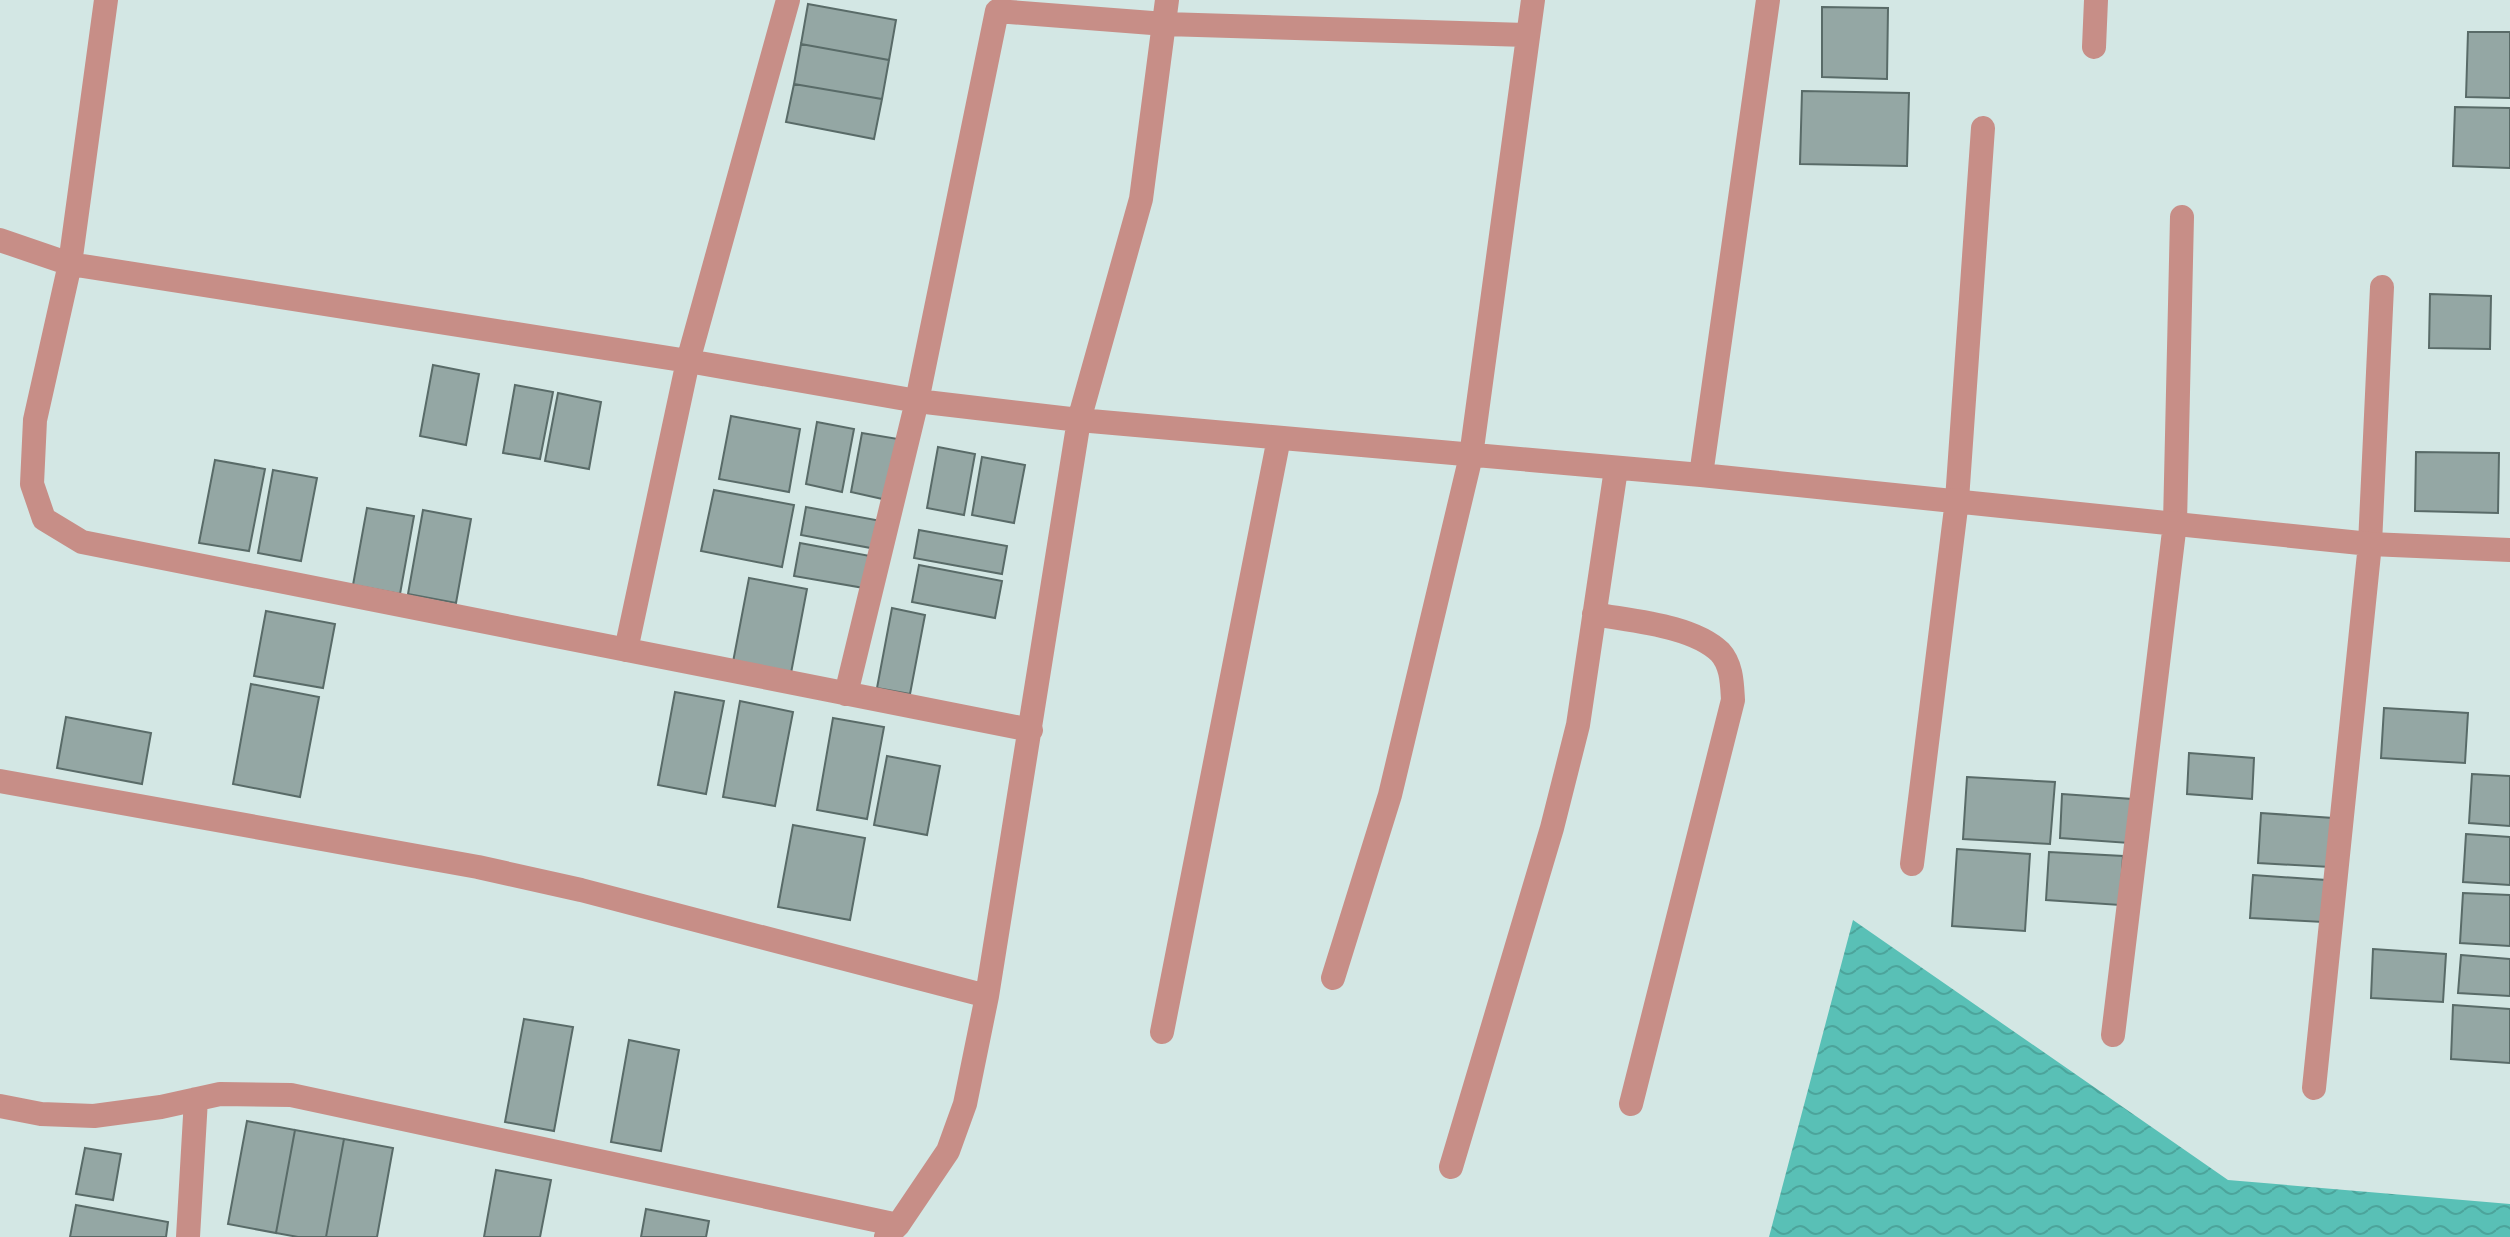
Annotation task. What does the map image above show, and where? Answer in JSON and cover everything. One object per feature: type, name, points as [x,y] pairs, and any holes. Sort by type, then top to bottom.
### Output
[{"type":"street","points":[[106,0],[70,264],[35,420],[32,484],[44,519],[82,542],[1031,730]]},
{"type":"street","points":[[626,650],[688,361],[788,0]]},
{"type":"street","points":[[1333,978],[1390,795],[1471,456],[1533,0]]},
{"type":"street","points":[[1701,475],[1768,0]]},
{"type":"street","points":[[2094,47],[2096,0]]},
{"type":"street","points":[[846,694],[917,401],[997,11],[1166,12],[1527,35]]},
{"type":"street","points":[[0,1106],[41,1114],[94,1116],[220,1094],[291,1095],[892,1231],[948,1151],[965,1104],[987,996],[1079,420],[1141,199],[1166,12]]},
{"type":"street","points":[[1912,864],[1957,500],[1983,128]]},
{"type":"street","points":[[2113,1035],[2175,523],[2182,217]]},
{"type":"street","points":[[0,240],[70,264],[688,361],[917,401],[1079,420],[1957,500],[2370,544],[2510,550]]},
{"type":"street","points":[[2314,1088],[2370,544],[2382,287]]},
{"type":"street","points":[[1162,1032],[1279,438]]},
{"type":"street","points":[[1451,1167],[1552,828],[1578,725],[1616,469]]},
{"type":"street","points":[[1594,614],[1696,635],[1722,654],[1732,677],[1733,700],[1631,1104]]},
{"type":"street","points":[[0,781],[478,867],[596,894],[987,996]]},
{"type":"street","points":[[188,1237],[196,1099]]},
{"type":"water","points":[[1853,920],[2228,1180],[2510,1204],[2510,1237],[1769,1237]]},
{"type":"building","points":[[808,4],[896,20],[889,60],[801,44]]},
{"type":"building","points":[[1822,7],[1888,8],[1887,79],[1822,77]]},
{"type":"building","points":[[2468,32],[2510,32],[2510,98],[2466,97]]},
{"type":"building","points":[[801,44],[889,60],[882,99],[794,84]]},
{"type":"building","points":[[794,84],[882,99],[874,139],[786,122]]},
{"type":"building","points":[[1802,91],[1909,93],[1907,166],[1800,164]]},
{"type":"building","points":[[2455,107],[2510,108],[2510,168],[2453,166]]},
{"type":"building","points":[[2430,294],[2491,296],[2490,349],[2429,348]]},
{"type":"building","points":[[433,365],[479,374],[466,445],[420,436]]},
{"type":"building","points":[[515,385],[553,392],[540,459],[503,453]]},
{"type":"building","points":[[558,393],[601,402],[589,469],[545,461]]},
{"type":"building","points":[[731,416],[800,429],[789,492],[719,479]]},
{"type":"building","points":[[817,422],[854,429],[842,492],[806,484]]},
{"type":"building","points":[[862,433],[898,439],[887,500],[851,492]]},
{"type":"building","points":[[938,447],[975,454],[964,515],[927,508]]},
{"type":"building","points":[[2416,452],[2499,453],[2498,513],[2415,511]]},
{"type":"building","points":[[982,457],[1025,465],[1014,523],[972,515]]},
{"type":"building","points":[[215,460],[265,469],[249,551],[199,543]]},
{"type":"building","points":[[273,470],[317,478],[301,561],[258,553]]},
{"type":"building","points":[[714,490],[794,505],[782,567],[701,551]]},
{"type":"building","points":[[806,507],[881,521],[876,549],[801,535]]},
{"type":"building","points":[[367,508],[414,516],[400,594],[353,585]]},
{"type":"building","points":[[423,510],[471,519],[456,603],[408,594]]},
{"type":"building","points":[[919,530],[1007,546],[1002,574],[914,558]]},
{"type":"building","points":[[800,543],[870,556],[864,588],[794,576]]},
{"type":"building","points":[[919,565],[1002,581],[995,618],[912,602]]},
{"type":"building","points":[[749,578],[807,589],[791,673],[733,662]]},
{"type":"building","points":[[892,608],[925,615],[910,694],[877,688]]},
{"type":"building","points":[[266,611],[335,624],[323,688],[254,676]]},
{"type":"building","points":[[251,684],[319,697],[300,797],[233,784]]},
{"type":"building","points":[[675,692],[724,701],[706,794],[658,785]]},
{"type":"building","points":[[740,701],[793,712],[775,806],[723,797]]},
{"type":"building","points":[[2384,708],[2468,713],[2465,763],[2381,758]]},
{"type":"building","points":[[66,717],[151,733],[142,784],[57,768]]},
{"type":"building","points":[[833,718],[884,727],[867,819],[817,810]]},
{"type":"building","points":[[2189,753],[2254,758],[2252,799],[2187,794]]},
{"type":"building","points":[[887,756],[940,766],[927,835],[874,825]]},
{"type":"building","points":[[2472,774],[2510,776],[2510,826],[2469,823]]},
{"type":"building","points":[[1967,777],[2055,782],[2050,844],[1963,839]]},
{"type":"building","points":[[2062,794],[2132,799],[2129,843],[2060,838]]},
{"type":"building","points":[[2261,813],[2333,818],[2330,867],[2258,863]]},
{"type":"building","points":[[793,825],[865,838],[850,920],[778,907]]},
{"type":"building","points":[[2466,834],[2510,837],[2510,885],[2463,882]]},
{"type":"building","points":[[1957,849],[2030,854],[2025,931],[1952,926]]},
{"type":"building","points":[[2049,852],[2123,856],[2120,905],[2046,900]]},
{"type":"building","points":[[2253,875],[2326,880],[2323,922],[2250,918]]},
{"type":"building","points":[[2463,893],[2510,895],[2510,946],[2460,943]]},
{"type":"building","points":[[2373,949],[2446,954],[2443,1002],[2371,998]]},
{"type":"building","points":[[2461,955],[2510,959],[2510,996],[2458,993]]},
{"type":"building","points":[[2453,1005],[2510,1009],[2510,1063],[2451,1059]]},
{"type":"building","points":[[524,1019],[573,1027],[554,1131],[505,1122]]},
{"type":"building","points":[[629,1040],[679,1050],[661,1151],[611,1142]]},
{"type":"building","points":[[247,1121],[295,1130],[276,1233],[228,1224]]},
{"type":"building","points":[[295,1130],[344,1139],[326,1237],[276,1233]]},
{"type":"building","points":[[344,1139],[393,1148],[377,1237],[326,1237]]},
{"type":"building","points":[[85,1148],[121,1154],[113,1200],[76,1194]]},
{"type":"building","points":[[496,1170],[551,1180],[540,1237],[484,1237]]},
{"type":"building","points":[[76,1205],[168,1222],[166,1237],[70,1237]]},
{"type":"building","points":[[646,1209],[709,1221],[706,1237],[641,1237]]}]
